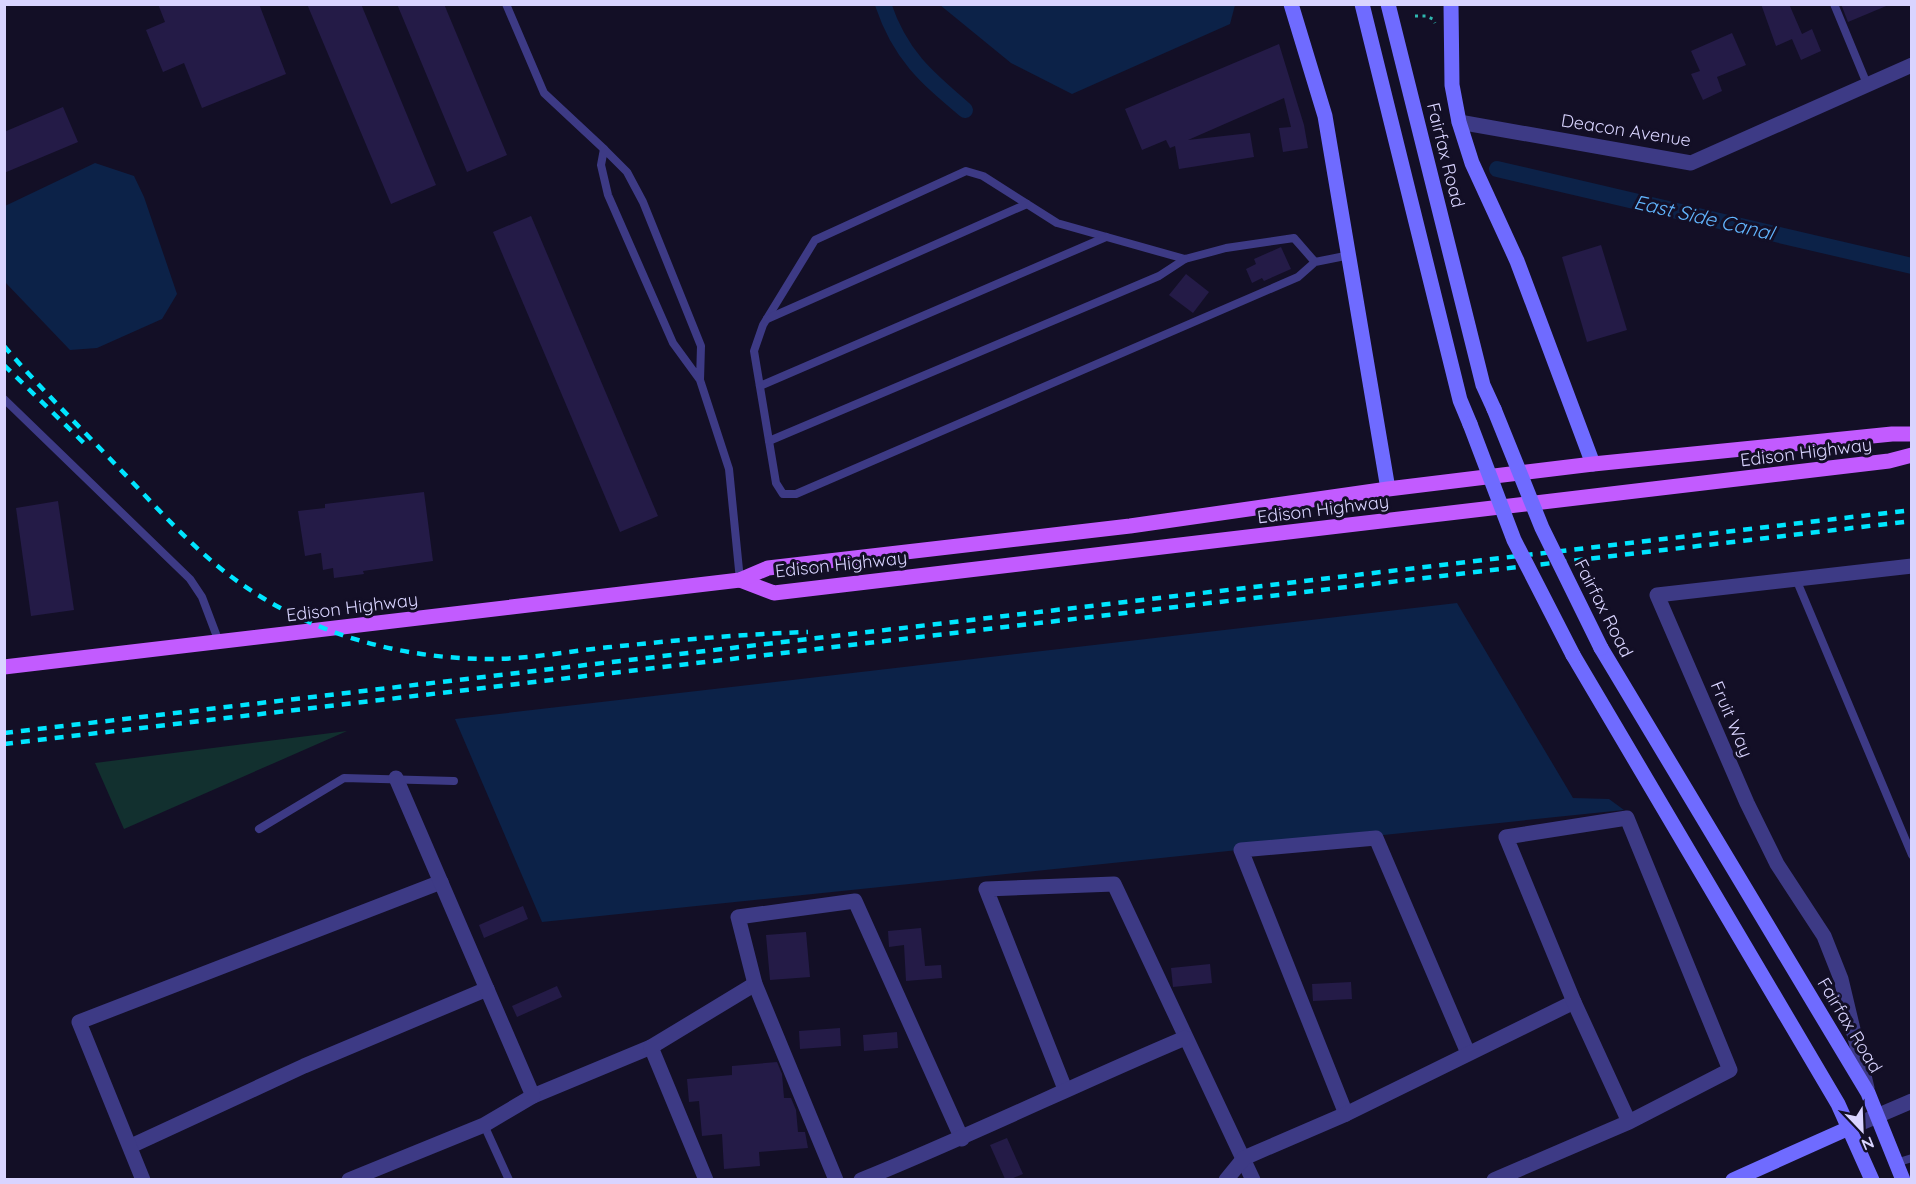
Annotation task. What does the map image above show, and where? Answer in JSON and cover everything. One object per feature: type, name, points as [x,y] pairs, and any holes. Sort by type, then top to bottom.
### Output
[{"type":"main road","points":[[1291,4],[1325,116],[1388,489]]},
{"type":"main road","points":[[1362,4],[1460,400],[1514,540],[1573,655],[1838,1104],[1872,1179]]},
{"type":"main road","name":"Fairfax Road","points":[[1388,4],[1483,385],[1542,528],[1601,648],[1868,1093],[1875,1116],[1903,1179]]},
{"type":"main road","points":[[1450,4],[1452,85],[1459,122],[1472,163],[1517,261],[1593,464]]},
{"type":"main road","name":"Edison Highway","points":[[4,667],[740,580],[768,568],[1130,526],[1388,489],[1593,464],[1911,434]]},
{"type":"main road","name":"Edison Highway","points":[[740,580],[774,593],[1877,463],[1911,455]]},
{"type":"main road","points":[[1733,1179],[1850,1128]]},
{"type":"street","name":"Deacon Avenue","points":[[1459,122],[1691,163],[1911,65]]},
{"type":"street","name":"Fruit Way","points":[[1868,1093],[1841,979],[1824,936],[1777,864],[1747,803],[1657,595],[1911,566]]},
{"type":"street","points":[[396,778],[533,1096]]},
{"type":"street","points":[[1494,1179],[1629,1122],[1730,1070],[1627,818],[1506,837],[1574,1002],[1629,1122]]},
{"type":"street","points":[[1346,1114],[1242,849],[1376,838],[1467,1053]]},
{"type":"street","points":[[143,1179],[79,1022],[441,882]]},
{"type":"street","points":[[1065,1089],[986,889],[1114,884],[1253,1179]]},
{"type":"street","points":[[836,1179],[755,984],[738,917],[855,901],[962,1139]]},
{"type":"street","points":[[349,1179],[484,1125],[533,1096],[651,1047],[755,984]]},
{"type":"street","points":[[131,1146],[304,1066],[487,989]]},
{"type":"street","points":[[1226,1179],[1244,1158],[1346,1114],[1574,1002]]},
{"type":"street","points":[[861,1179],[962,1139],[1065,1089],[1185,1038]]},
{"type":"street","points":[[651,1047],[706,1179]]},
{"type":"street","points":[[1850,1128],[1911,1101]]},
{"type":"lane","points":[[506,4],[544,93],[627,172],[649,217],[701,346],[700,380]]},
{"type":"lane","points":[[1834,4],[1868,84]]},
{"type":"lane","points":[[604,148],[601,165],[608,195],[673,343],[700,380],[729,469],[740,580]]},
{"type":"lane","points":[[1185,259],[1057,223],[983,176],[966,171],[815,240],[766,319],[754,351],[776,483],[783,494],[796,494],[1298,277],[1315,262],[1350,255]]},
{"type":"lane","points":[[766,319],[1027,204]]},
{"type":"lane","points":[[760,386],[1106,237]]},
{"type":"lane","points":[[769,441],[1159,276],[1185,259],[1226,248],[1294,238],[1315,262]]},
{"type":"lane","points":[[4,399],[190,579],[202,597],[219,642]]},
{"type":"lane","points":[[1796,579],[1911,855]]},
{"type":"lane","points":[[259,829],[344,778],[454,781]]},
{"type":"lane","points":[[484,1125],[509,1179]]},
{"type":"lane","points":[[1896,1163],[1911,1158]]},
{"type":"path","points":[[1415,16],[1433,19],[1437,28]]},
{"type":"green space","points":[[347,731],[124,829],[95,763]]},
{"type":"water","points":[[940,5],[1235,5],[1230,24],[1072,94],[1011,63]]},
{"type":"water","points":[[95,163],[134,176],[144,197],[177,294],[162,319],[97,348],[70,350],[5,282],[5,206]]},
{"type":"water","points":[[1457,603],[1573,798],[1609,799],[1624,810],[542,922],[455,719]]},
{"type":"building","points":[[158,4],[259,4],[286,74],[202,108],[184,63],[163,72],[146,30],[165,22]]},
{"type":"building","points":[[307,4],[361,4],[436,185],[391,204]]},
{"type":"building","points":[[397,4],[444,4],[507,155],[467,172]]},
{"type":"building","points":[[1761,4],[1789,4],[1802,34],[1812,29],[1821,51],[1801,60],[1792,39],[1776,46]]},
{"type":"building","points":[[1841,4],[1891,4],[1848,22]]},
{"type":"building","points":[[1732,33],[1746,65],[1717,77],[1722,91],[1703,100],[1691,74],[1700,71],[1691,51]]},
{"type":"building","points":[[1279,44],[1304,125],[1308,148],[1283,152],[1279,128],[1291,127],[1284,98],[1188,140],[1250,133],[1254,157],[1179,169],[1175,146],[1170,148],[1166,140],[1142,150],[1125,109]]},
{"type":"building","points":[[63,107],[78,142],[4,173],[4,132]]},
{"type":"building","points":[[531,216],[658,516],[620,532],[493,232]]},
{"type":"building","points":[[1601,245],[1627,330],[1587,342],[1562,257]]},
{"type":"building","points":[[1281,247],[1291,269],[1264,281],[1262,278],[1252,283],[1246,269],[1256,264],[1254,259]]},
{"type":"building","points":[[1186,274],[1209,292],[1193,313],[1169,295]]},
{"type":"building","points":[[424,492],[433,561],[363,571],[364,574],[334,578],[333,568],[323,570],[321,553],[305,556],[298,511],[325,508],[325,504]]},
{"type":"building","points":[[58,501],[74,610],[31,616],[16,508]]},
{"type":"building","points":[[523,906],[528,919],[484,938],[479,925]]},
{"type":"building","points":[[921,928],[925,966],[941,965],[942,978],[906,981],[904,945],[889,947],[888,931]]},
{"type":"building","points":[[806,932],[810,977],[770,980],[766,935]]},
{"type":"building","points":[[1210,964],[1212,983],[1173,987],[1171,968]]},
{"type":"building","points":[[1351,982],[1352,999],[1313,1001],[1312,984]]},
{"type":"building","points":[[557,986],[562,997],[517,1017],[512,1006]]},
{"type":"building","points":[[840,1028],[841,1046],[800,1049],[799,1031]]},
{"type":"building","points":[[897,1032],[898,1048],[864,1051],[863,1035]]},
{"type":"building","points":[[777,1062],[782,1074],[784,1098],[791,1098],[796,1110],[798,1132],[805,1132],[808,1148],[759,1152],[760,1166],[724,1169],[722,1134],[702,1136],[699,1101],[689,1102],[687,1079],[732,1075],[732,1066]]},
{"type":"building","points":[[1007,1138],[1023,1174],[1011,1179],[1005,1179],[990,1145]]},
{"type":"waterway","name":"East Side Canal","points":[[883,4],[898,37],[916,64],[965,110]]},
{"type":"waterway","name":"East Side Canal","points":[[1497,169],[1912,266]]},
{"type":"railway","points":[[4,346],[192,544],[220,568],[250,590],[281,608],[348,637],[418,654],[454,658],[505,659],[704,638],[808,632]]},
{"type":"railway","points":[[4,365],[87,446]]},
{"type":"railway","points":[[4,733],[1912,510]]},
{"type":"railway","points":[[4,744],[1912,521]]}]
